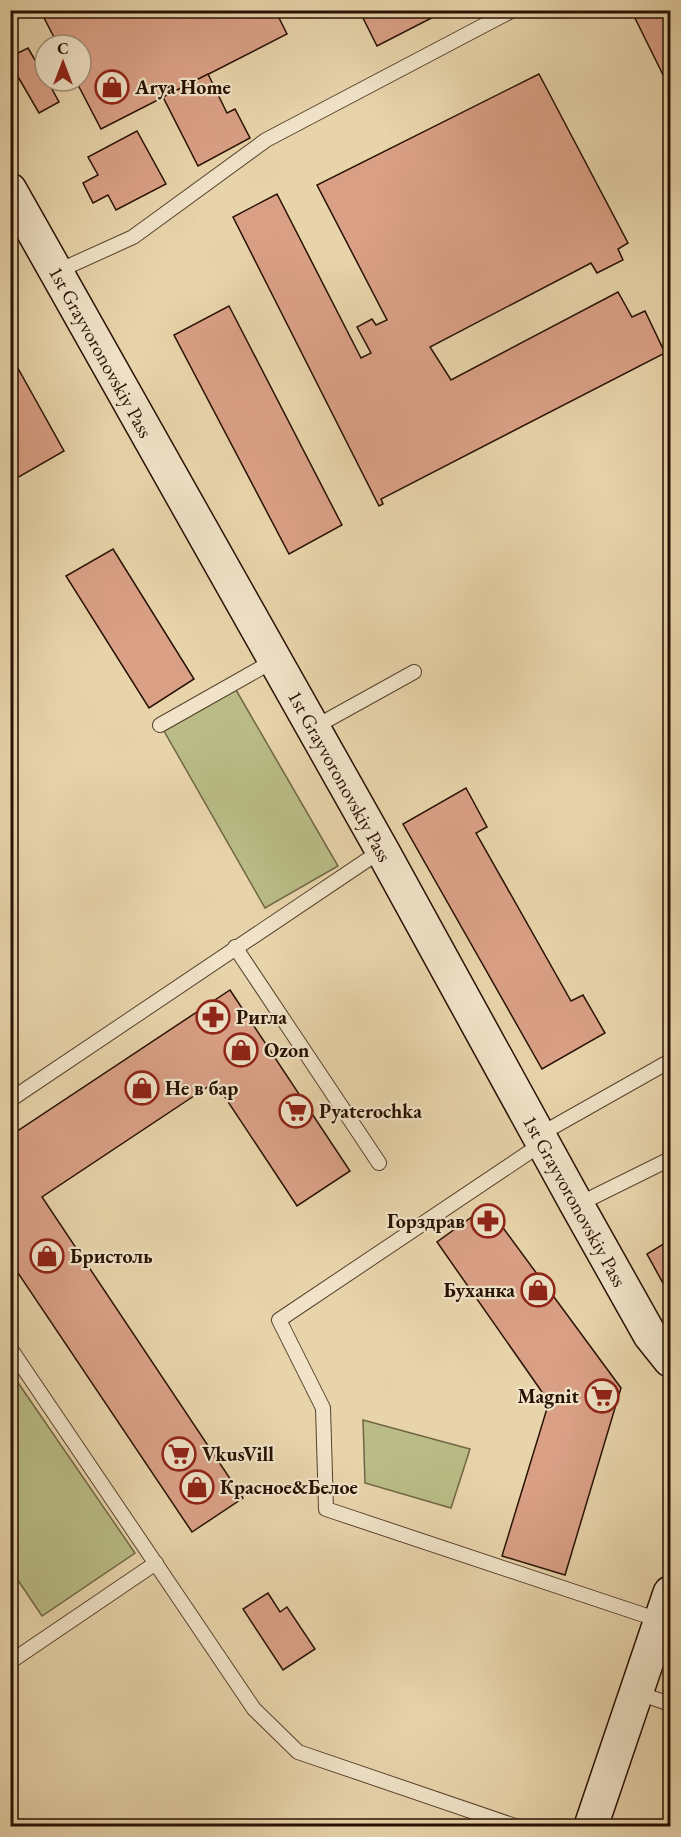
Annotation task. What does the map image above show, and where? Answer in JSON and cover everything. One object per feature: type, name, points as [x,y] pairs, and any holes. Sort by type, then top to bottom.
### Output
[{"type":"main road","name":"1st Grayvoronovskiy Pass","points":[[10,190],[314,728],[577,1205],[651,1335],[670,1360]]},
{"type":"main road","points":[[591,1827],[666,1607]]},
{"type":"lane","points":[[56,272],[133,237],[266,140],[513,10]]},
{"type":"lane","points":[[160,725],[275,660]]},
{"type":"lane","points":[[314,728],[414,672]]},
{"type":"lane","points":[[10,1100],[382,850]]},
{"type":"lane","points":[[235,947],[379,1163]]},
{"type":"lane","points":[[666,1607],[326,1509],[323,1408],[279,1320],[541,1139],[670,1061]]},
{"type":"lane","points":[[577,1205],[670,1159]]},
{"type":"lane","points":[[10,1348],[254,1709],[298,1752],[515,1827]]},
{"type":"lane","points":[[10,1662],[156,1563]]},
{"type":"lane","points":[[638,1693],[670,1704]]},
{"type":"green space","points":[[236,690],[338,866],[265,908],[164,731]]},
{"type":"green space","points":[[10,1371],[135,1553],[42,1616],[11,1570]]},
{"type":"green space","points":[[363,1420],[470,1449],[451,1508],[365,1483]]},
{"type":"building","points":[[40,10],[275,10],[287,34],[101,129],[82,93],[93,93],[93,33],[52,33]]},
{"type":"building","points":[[359,10],[447,10],[377,46]]},
{"type":"building","points":[[631,10],[670,10],[670,89]]},
{"type":"building","points":[[28,48],[33,57],[33,93],[54,93],[59,102],[39,113],[10,63],[10,57]]},
{"type":"building","points":[[208,74],[227,113],[235,109],[250,138],[198,166],[163,97]]},
{"type":"building","points":[[539,74],[628,243],[618,249],[623,260],[597,273],[591,263],[430,347],[451,380],[618,292],[632,317],[645,311],[665,353],[381,499],[383,504],[379,506],[233,217],[277,194],[361,358],[371,353],[357,327],[372,319],[376,325],[387,320],[317,185]]},
{"type":"building","points":[[137,131],[166,184],[116,210],[108,195],[93,203],[83,183],[98,175],[88,157]]},
{"type":"building","points":[[229,306],[342,525],[289,554],[174,335]]},
{"type":"building","points":[[10,354],[64,451],[10,482]]},
{"type":"building","points":[[113,549],[194,679],[149,708],[66,576]]},
{"type":"building","points":[[466,788],[487,827],[476,833],[571,1001],[583,995],[605,1033],[542,1069],[403,824]]},
{"type":"building","points":[[230,990],[350,1171],[297,1206],[215,1082],[42,1197],[243,1498],[192,1532],[10,1261],[10,1136]]},
{"type":"building","points":[[487,1206],[621,1388],[565,1575],[502,1556],[549,1402],[437,1242]]},
{"type":"building","points":[[670,1240],[670,1296],[647,1254]]},
{"type":"building","points":[[268,1593],[280,1612],[287,1607],[315,1649],[283,1670],[243,1609]]},
{"type":"place","name":"Arya Home","points":[[112,87]]},
{"type":"place","name":"Ригла","points":[[213,1017]]},
{"type":"place","name":"Ozon","points":[[241,1050]]},
{"type":"place","name":"Не в бар","points":[[142,1088]]},
{"type":"place","name":"Pyaterochka","points":[[296,1111]]},
{"type":"place","name":"Горздрав","points":[[488,1221]]},
{"type":"place","name":"Бристоль","points":[[47,1256]]},
{"type":"place","name":"Буханка","points":[[538,1290]]},
{"type":"place","name":"Magnit","points":[[602,1396]]},
{"type":"place","name":"VkusVill","points":[[179,1454]]},
{"type":"place","name":"Красное&Белое","points":[[197,1487]]}]
